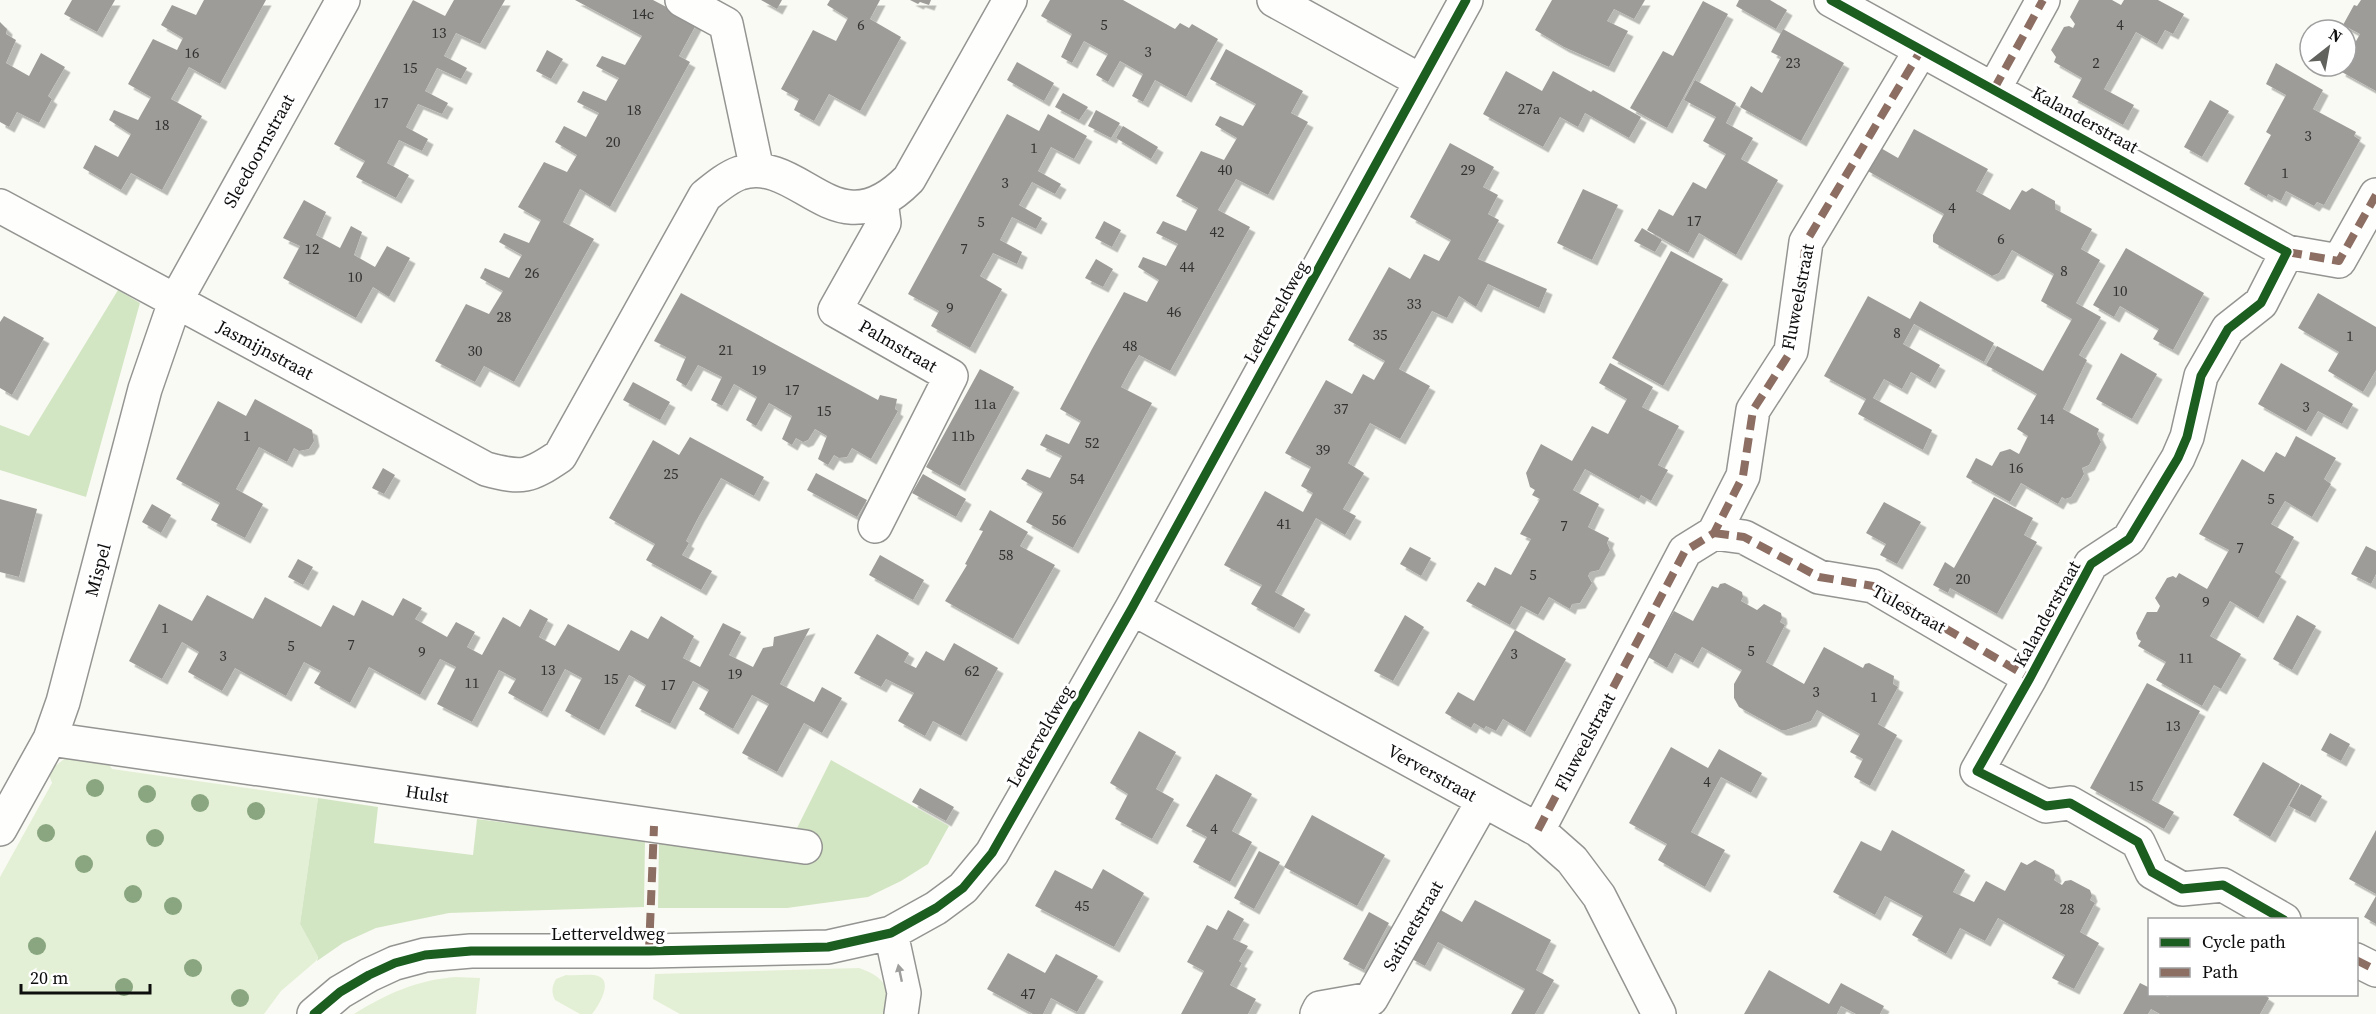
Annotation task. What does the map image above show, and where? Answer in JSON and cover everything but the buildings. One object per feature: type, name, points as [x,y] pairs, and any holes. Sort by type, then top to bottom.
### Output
[{"type":"street","name":"Sleedoornstraat","points":[[175,302],[343,0]]},
{"type":"street","points":[[682,0],[726,24],[757,170],[777,176],[840,206],[857,208],[881,201],[897,191],[909,179],[1010,0]]},
{"type":"street","points":[[1274,0],[1421,81]]},
{"type":"street","name":"Letterveldweg","points":[[314,1014],[340,992],[369,975],[395,963],[425,955],[471,951],[649,951],[828,947],[891,933],[936,908],[963,888],[992,853],[1132,608],[1466,0]]},
{"type":"street","name":"Kalanderstraat","points":[[1831,0],[2287,252],[2261,303],[2228,329],[2201,376],[2187,436],[2178,458],[2129,539],[2091,564],[1977,771],[2046,806],[2070,803],[2138,842],[2152,872],[2182,889],[2223,885],[2281,918]]},
{"type":"street","points":[[1994,89],[2043,0]]},
{"type":"street","name":"Fluweelstraat","points":[[1538,830],[1685,551],[1714,533],[1743,476],[1753,410],[1791,351],[1806,242],[1921,50]]},
{"type":"street","name":"Jasmijnstraat","points":[[0,207],[486,469],[510,476],[535,473],[560,456],[705,196],[738,173],[757,170]]},
{"type":"street","points":[[2287,252],[2339,261],[2376,195]]},
{"type":"street","name":"Palmstraat","points":[[875,526],[951,376],[835,310],[884,223],[881,201]]},
{"type":"street","name":"Mispel","points":[[0,829],[50,739],[66,690],[146,389],[175,302]]},
{"type":"street","name":"Tulestraat","points":[[1714,533],[1744,537],[1819,578],[1873,586],[2030,678]]},
{"type":"street","name":"Ververstraat","points":[[1132,608],[1538,830],[1572,860],[1599,896],[1659,1014]]},
{"type":"street","name":"Hulst","points":[[50,739],[805,847]]},
{"type":"street","name":"Satinetstraat","points":[[1317,1014],[1320,1008],[1371,999],[1483,801]]},
{"type":"street","points":[[891,933],[904,993],[901,1014]]},
{"type":"street","points":[[2358,961],[2376,970]]},
{"type":"green space","points":[[118,290],[140,303],[86,497],[0,470],[0,425],[29,436]]},
{"type":"green space","points":[[74,757],[107,761],[112,769],[318,798],[300,924],[318,957],[281,991],[264,1014],[0,1014],[0,877],[52,783],[48,772],[64,759]]},
{"type":"green space","points":[[831,760],[949,826],[928,864],[901,881],[868,897],[787,908],[658,908],[659,843],[811,862],[814,835],[796,830]]},
{"type":"green space","points":[[318,798],[378,807],[374,843],[473,855],[477,819],[645,840],[644,907],[449,913],[376,928],[343,943],[317,961],[318,957],[300,924]]},
{"type":"green space","points":[[859,968],[875,975],[884,984],[889,997],[890,1014],[680,1014],[653,999],[655,974]]},
{"type":"green space","points":[[566,975],[594,975],[601,977],[604,981],[604,992],[592,1014],[580,1014],[555,1000],[553,987],[556,979]]},
{"type":"green space","points":[[455,977],[480,978],[476,1014],[354,1014],[402,989],[428,981]]},
{"type":"marked path","points":[[1994,89],[2043,0]]},
{"type":"marked path","points":[[1538,830],[1685,551],[1714,533],[1743,476],[1753,410],[1791,351],[1806,242],[1921,50]]},
{"type":"marked path","points":[[2287,252],[2339,261],[2376,195]]},
{"type":"marked path","points":[[1714,533],[1744,537],[1819,577],[1873,586],[2030,678]]},
{"type":"marked path","points":[[649,951],[654,826]]},
{"type":"marked path","points":[[2358,961],[2376,970]]},
{"type":"cycle path","points":[[314,1014],[340,992],[369,975],[395,963],[425,955],[471,951],[649,951],[828,947],[891,933],[936,908],[963,888],[992,853],[1132,608],[1466,0]]},
{"type":"cycle path","points":[[1831,0],[2287,252],[2261,303],[2228,329],[2201,376],[2187,437],[2178,458],[2129,539],[2091,564],[1977,771],[2046,806],[2070,803],[2138,842],[2152,872],[2182,889],[2223,885],[2281,918]]}]
